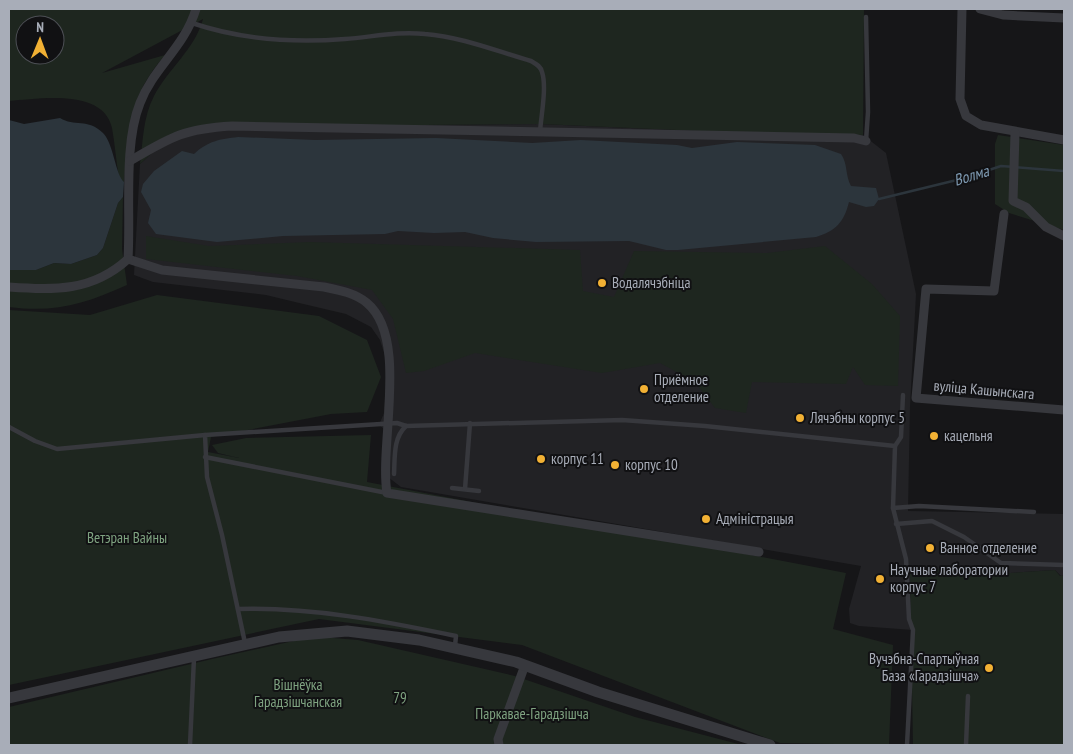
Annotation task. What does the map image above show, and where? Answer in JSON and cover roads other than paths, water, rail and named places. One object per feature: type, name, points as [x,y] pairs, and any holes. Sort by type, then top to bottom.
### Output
[{"type":"street","points":[[9,287],[38,290],[67,288],[113,273],[128,259],[130,161],[133,130],[140,102],[155,76],[181,44],[192,23],[196,9]]},
{"type":"street","points":[[962,9],[959,86],[962,110],[971,120],[981,125],[1064,140]]},
{"type":"street","points":[[980,9],[1003,15],[1064,18]]},
{"type":"street","points":[[130,161],[170,137],[205,128],[232,126],[854,138],[866,141]]},
{"type":"street","points":[[1015,132],[1012,201],[1026,207],[1046,227],[1064,236]]},
{"type":"street","name":"вуліца Кашынскага","points":[[1004,214],[994,291],[926,289],[916,398],[1064,410]]},
{"type":"street","points":[[128,259],[162,270],[324,287],[358,297],[374,310],[383,325],[390,367],[384,478],[387,494],[759,552]]},
{"type":"street","points":[[9,698],[194,658],[279,637],[348,631],[420,640],[525,665],[598,692],[770,745]]},
{"type":"street","points":[[499,745],[498,739],[525,665]]},
{"type":"lane","points":[[866,17],[868,112],[866,141]]},
{"type":"lane","points":[[192,23],[232,36],[250,38],[343,39],[404,33],[462,39],[539,65],[543,80],[540,132]]},
{"type":"lane","points":[[902,395],[901,437],[895,446],[893,508],[906,559],[909,619],[912,630],[907,745]]},
{"type":"lane","points":[[9,427],[35,441],[57,448],[205,435],[397,423],[406,426],[622,420],[705,426],[895,446]]},
{"type":"lane","points":[[465,489],[470,423]]},
{"type":"lane","points":[[394,474],[396,442],[406,426]]},
{"type":"lane","points":[[205,435],[207,477],[246,645]]},
{"type":"lane","points":[[205,457],[387,494]]},
{"type":"lane","points":[[452,488],[479,490]]},
{"type":"lane","points":[[893,508],[919,506],[1034,512]]},
{"type":"lane","points":[[896,524],[932,521],[964,537],[1001,563],[1064,565]]},
{"type":"lane","points":[[238,609],[277,608],[345,615],[405,625],[456,636],[455,648]]},
{"type":"lane","points":[[190,745],[194,658]]},
{"type":"lane","points":[[966,745],[968,696]]},
{"type":"waterway","name":"Волма","points":[[879,199],[965,178],[1001,166],[1064,171]]},
{"type":"place","name":"Водалячэбніца","points":[[602,283]]},
{"type":"place","name":"Приёмное отделение","points":[[644,389]]},
{"type":"place","name":"Лячэбны корпус 5","points":[[800,418]]},
{"type":"place","name":"кацельня","points":[[934,436]]},
{"type":"place","name":"корпус 11","points":[[541,459]]},
{"type":"place","name":"корпус 10","points":[[615,465]]},
{"type":"place","name":"Адміністрацыя","points":[[706,519]]},
{"type":"place","name":"Ванное отделение","points":[[930,548]]},
{"type":"place","name":"Научные лаборатории корпус 7","points":[[880,579]]},
{"type":"place","name":"Вучэбна-Спартыўная База «Гарадзішча»","points":[[989,668]]},
{"type":"park label","name":"Ветэран Вайны","points":[[127,538]]},
{"type":"park label","name":"Вішнёўка Гарадзішчанская","points":[[298,694]]},
{"type":"park label","name":"79","points":[[400,698]]},
{"type":"park label","name":"Паркавае-Гарадзішча","points":[[532,714]]}]
